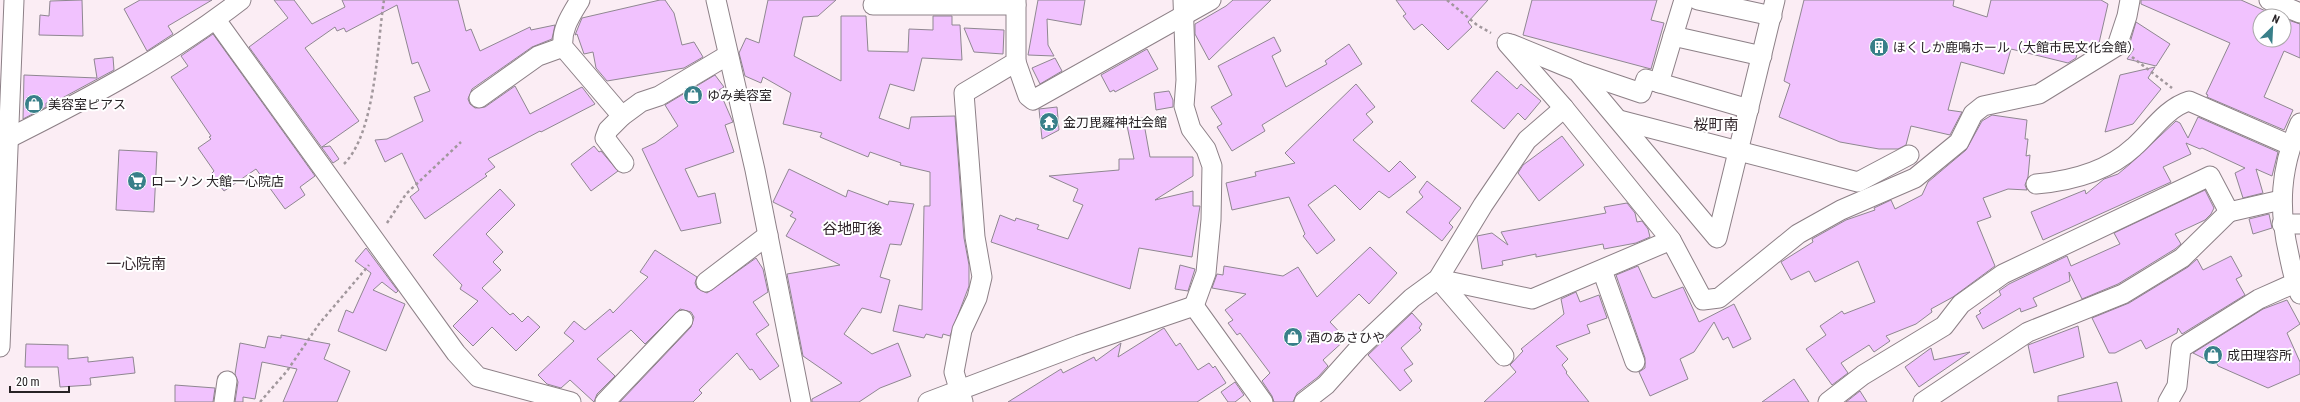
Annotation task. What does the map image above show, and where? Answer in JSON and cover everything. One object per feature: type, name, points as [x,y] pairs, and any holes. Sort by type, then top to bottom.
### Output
[{"type":"street","points":[[0,347],[4,160],[9,138],[14,0]]},
{"type":"street","points":[[9,138],[96,95],[216,20],[241,0]]},
{"type":"street","points":[[580,0],[568,20],[562,36],[562,47],[622,116]]},
{"type":"street","points":[[716,0],[768,235],[801,402]]},
{"type":"street","points":[[873,4],[1016,3],[1016,62],[1028,96],[1033,100],[1183,8],[1211,0]]},
{"type":"street","points":[[1659,83],[1684,0]]},
{"type":"street","points":[[1577,71],[1717,238],[1774,8],[1698,0]]},
{"type":"street","points":[[1507,43],[1564,108],[1671,240],[1703,300],[1719,298],[1798,234],[1841,210],[1915,178],[1959,142],[1973,114],[1982,106],[2039,94],[2117,46],[2128,16],[2130,0]]},
{"type":"street","points":[[2270,0],[2300,12]]},
{"type":"street","points":[[1183,8],[1186,80],[1184,106],[1191,130],[1206,149],[1212,166],[1211,220],[1206,273],[1194,306]]},
{"type":"street","points":[[216,20],[456,353],[478,377],[571,402]]},
{"type":"street","points":[[1673,36],[1762,56]]},
{"type":"street","points":[[1507,43],[1577,71],[1641,93],[1646,79],[1749,109]]},
{"type":"street","points":[[480,98],[538,56],[562,47]]},
{"type":"street","points":[[624,163],[605,138],[608,130],[622,116],[641,102],[659,96],[728,55]]},
{"type":"street","points":[[961,396],[954,372],[962,330],[977,298],[982,277],[975,237],[964,93],[1016,62]]},
{"type":"street","points":[[2036,184],[2065,182],[2100,170],[2132,149],[2177,105],[2189,100],[2290,145]]},
{"type":"street","points":[[1304,402],[1326,385],[1359,348],[1412,298],[1438,279],[1483,205],[1527,140],[1564,108]]},
{"type":"street","points":[[1619,120],[1858,182],[1909,155]]},
{"type":"street","points":[[2168,402],[2177,386],[2181,348],[2259,299],[2297,288],[2291,224],[2281,200],[2290,145],[2300,123]]},
{"type":"street","points":[[1828,402],[1863,375],[1944,326],[1961,304],[2003,274],[2210,176],[2229,212]]},
{"type":"street","points":[[1923,402],[2028,332],[2123,294],[2182,258],[2229,212],[2281,200]]},
{"type":"street","points":[[706,282],[768,235]]},
{"type":"street","points":[[1438,279],[1532,299],[1671,240]]},
{"type":"street","points":[[1602,270],[1635,362]]},
{"type":"street","points":[[1438,279],[1504,356]]},
{"type":"street","points":[[928,402],[961,396],[1079,345],[1194,306]]},
{"type":"street","points":[[1194,306],[1263,402]]},
{"type":"street","points":[[605,402],[683,320]]},
{"type":"street","points":[[224,402],[228,380]]},
{"type":"path","points":[[330,177],[357,148],[376,73],[384,0]]},
{"type":"path","points":[[1447,0],[1477,25],[1507,43]]},
{"type":"path","points":[[2117,46],[2189,100]]},
{"type":"path","points":[[260,402],[286,371],[319,324],[379,245],[406,194],[461,142]]},
{"type":"building","points":[[82,0],[83,36],[39,35],[40,15],[49,16],[50,1]]},
{"type":"building","points":[[140,0],[212,0],[168,26],[173,34],[147,51],[124,9]]},
{"type":"building","points":[[274,0],[294,0],[312,24],[345,7],[342,0],[458,0],[466,31],[471,29],[480,51],[530,27],[531,30],[555,25],[552,39],[532,47],[472,89],[468,99],[470,104],[475,108],[485,107],[515,86],[530,114],[582,87],[595,104],[488,159],[495,167],[485,174],[487,176],[425,219],[410,197],[419,190],[402,153],[385,162],[375,140],[387,139],[423,121],[414,97],[430,91],[418,62],[412,64],[397,5],[346,32],[344,28],[337,31],[335,27],[305,48],[359,121],[322,147],[330,146],[339,159],[333,163],[249,47],[288,18]]},
{"type":"building","points":[[665,0],[674,13],[682,45],[694,42],[703,57],[684,68],[607,81],[596,68],[593,52],[584,54],[577,34],[575,35],[582,18]]},
{"type":"building","points":[[768,0],[836,0],[818,16],[803,17],[794,56],[841,81],[841,16],[866,16],[868,51],[908,52],[909,29],[933,30],[933,16],[952,16],[952,25],[960,25],[962,60],[922,58],[914,91],[890,84],[879,118],[909,129],[911,117],[955,116],[964,238],[969,265],[969,286],[950,336],[943,334],[942,338],[926,334],[924,338],[893,331],[899,305],[922,310],[924,206],[930,206],[930,172],[900,165],[901,163],[870,152],[868,157],[820,137],[822,133],[783,124],[791,93],[763,77],[761,83],[745,76],[739,53],[746,38],[759,43]]},
{"type":"building","points":[[1038,0],[1085,0],[1081,25],[1047,19],[1048,45],[1054,56],[1028,55]]},
{"type":"building","points":[[1233,0],[1271,0],[1209,60],[1195,34],[1195,24],[1226,6]]},
{"type":"building","points":[[1396,0],[1488,0],[1468,22],[1472,27],[1448,50],[1422,24],[1414,30],[1403,16],[1406,14]]},
{"type":"building","points":[[1532,0],[1657,0],[1651,20],[1664,23],[1651,69],[1523,35]]},
{"type":"building","name":"ほくしか鹿鳴ホール（大館市民文化会館）","points":[[1804,0],[1954,0],[1953,6],[1987,17],[1991,0],[2101,0],[2108,4],[2099,43],[2095,42],[2094,48],[2090,50],[2079,47],[2076,58],[2068,63],[2011,49],[2004,74],[1961,62],[1948,110],[1962,112],[1950,135],[1911,126],[1906,145],[1898,149],[1879,149],[1840,142],[1779,117],[1790,84],[1784,81]]},
{"type":"building","points":[[2141,0],[2241,0],[2259,8],[2252,8],[2252,48],[2292,48],[2292,21],[2300,24],[2300,58],[2284,51],[2264,97],[2293,110],[2284,130],[2207,97],[2208,95],[2206,94],[2230,43],[2141,4]]},
{"type":"building","points":[[2136,22],[2170,44],[2156,66],[2127,59],[2134,49],[2129,46]]},
{"type":"building","points":[[964,28],[1004,30],[1003,54],[974,52]]},
{"type":"building","points":[[213,34],[315,176],[300,187],[305,195],[285,209],[256,169],[224,191],[211,174],[214,171],[198,148],[211,139],[209,137],[211,136],[171,77],[188,66],[181,56]]},
{"type":"building","points":[[1274,37],[1281,51],[1272,56],[1286,87],[1327,64],[1325,61],[1349,44],[1362,64],[1262,125],[1265,131],[1232,151],[1217,127],[1222,124],[1211,107],[1232,95],[1218,66]]},
{"type":"building","points":[[1147,49],[1158,69],[1115,92],[1114,90],[1110,92],[1101,75]]},
{"type":"building","points":[[113,57],[114,70],[53,103],[46,103],[46,107],[23,119],[24,75],[97,78],[94,59]]},
{"type":"building","points":[[1055,58],[1062,71],[1040,84],[1032,68]]},
{"type":"building","points":[[2155,67],[2148,78],[2161,89],[2133,124],[2105,132],[2120,75]]},
{"type":"building","points":[[1497,71],[1517,89],[1521,84],[1541,101],[1525,120],[1518,113],[1504,129],[1471,101]]},
{"type":"building","points":[[715,75],[724,87],[719,90],[733,122],[725,125],[734,152],[685,169],[698,197],[715,193],[721,223],[681,231],[642,149],[655,143],[678,126],[665,105]]},
{"type":"building","points":[[1356,84],[1375,107],[1366,114],[1373,122],[1353,140],[1389,172],[1400,161],[1416,177],[1389,198],[1379,191],[1360,210],[1335,185],[1308,205],[1335,240],[1317,254],[1303,236],[1305,234],[1289,197],[1232,210],[1226,183],[1256,176],[1255,172],[1295,163],[1285,153]]},
{"type":"building","points":[[1169,91],[1173,100],[1173,107],[1156,110],[1154,93]]},
{"type":"building","name":"金刀毘羅神社会館","points":[[1057,107],[1059,130],[1042,139],[1039,109]]},
{"type":"building","points":[[1992,115],[2027,120],[2025,139],[2028,139],[2026,156],[2030,155],[2028,177],[2025,185],[2027,190],[2008,189],[1983,198],[1991,217],[1977,222],[1995,266],[1953,297],[1931,309],[1932,312],[1916,324],[1886,336],[1890,341],[1874,352],[1869,345],[1841,363],[1848,373],[1832,385],[1806,349],[1826,335],[1820,326],[1842,311],[1844,314],[1875,302],[1858,261],[1815,282],[1809,271],[1791,280],[1781,262],[1813,242],[1812,239],[1846,220],[1875,210],[1874,208],[1891,200],[1895,209],[1922,195],[1928,182],[1966,150],[1982,121]]},
{"type":"building","points":[[2198,117],[2278,152],[2272,176],[2256,169],[2263,193],[2243,198],[2235,173],[2245,168],[2202,148],[2200,149],[2186,143],[2191,154],[2163,167],[2171,182],[2043,240],[2031,212],[2085,190],[2086,194],[2104,179],[2118,174],[2176,121],[2180,123],[2188,138]]},
{"type":"building","points":[[1143,118],[1150,157],[1193,157],[1193,176],[1155,200],[1193,191],[1193,206],[1200,206],[1192,257],[1139,248],[1130,289],[991,242],[1000,215],[1015,221],[1016,218],[1039,225],[1037,229],[1068,239],[1083,205],[1073,201],[1078,189],[1049,176],[1119,170],[1119,159],[1134,159],[1126,121]]},
{"type":"building","points":[[1562,136],[1584,165],[1539,201],[1518,173],[1523,165]]},
{"type":"building","points":[[594,146],[599,152],[601,151],[618,171],[591,191],[571,164]]},
{"type":"building","name":"ローソン 大館一心院店","points":[[119,150],[157,152],[154,212],[116,210]]},
{"type":"building","points":[[789,169],[846,197],[848,190],[888,205],[889,201],[914,204],[901,245],[890,244],[880,277],[890,280],[881,313],[862,308],[844,334],[872,354],[898,343],[911,376],[880,388],[859,402],[812,402],[812,399],[842,383],[803,356],[787,274],[840,265],[786,236],[796,219],[790,216],[793,212],[773,202]]},
{"type":"building","points":[[1427,181],[1461,208],[1449,223],[1453,227],[1442,241],[1406,212],[1423,197],[1419,192]]},
{"type":"building","points":[[500,189],[515,205],[486,234],[503,252],[493,262],[501,270],[482,288],[510,315],[513,313],[522,322],[528,316],[540,327],[516,351],[492,327],[473,346],[453,326],[478,301],[460,289],[462,285],[433,255]]},
{"type":"building","points":[[2205,190],[2214,208],[2211,214],[2205,220],[2175,234],[2181,244],[2175,249],[2118,284],[2082,299],[2069,272],[2070,281],[2033,298],[2037,306],[2021,312],[2020,308],[1983,329],[1976,316],[1981,313],[1979,311],[2001,295],[1999,291],[2009,284],[2067,256],[2071,266],[2120,244],[2114,233]]},
{"type":"building","points":[[1627,203],[1635,213],[1637,222],[1642,221],[1648,229],[1650,237],[1636,243],[1604,249],[1603,244],[1536,257],[1536,254],[1502,261],[1503,265],[1482,269],[1477,236],[1492,233],[1508,245],[1501,232],[1606,213],[1604,207]]},
{"type":"building","points":[[2269,214],[2272,228],[2253,234],[2249,219]]},
{"type":"building","points":[[1370,247],[1397,273],[1369,304],[1359,294],[1330,322],[1346,339],[1323,360],[1328,366],[1318,377],[1297,393],[1293,402],[1274,402],[1272,396],[1262,381],[1270,373],[1240,333],[1237,335],[1228,323],[1233,320],[1225,310],[1246,294],[1212,288],[1217,274],[1223,275],[1224,266],[1283,276],[1298,267],[1317,297]]},
{"type":"building","points":[[366,248],[398,291],[396,293],[382,282],[373,290],[405,304],[386,351],[338,331],[346,310],[353,313],[371,273],[355,261]]},
{"type":"building","points":[[655,250],[697,277],[695,283],[697,288],[707,293],[756,258],[763,269],[768,292],[753,302],[769,325],[756,334],[779,366],[760,380],[737,353],[699,390],[702,393],[693,402],[620,402],[691,327],[694,317],[691,312],[680,309],[645,344],[631,330],[597,359],[615,376],[597,394],[594,402],[570,380],[561,388],[547,384],[538,375],[574,341],[564,333],[574,321],[585,330],[610,309],[613,313],[648,277],[640,272]]},
{"type":"building","points":[[2231,256],[2242,276],[2236,279],[2245,295],[2182,334],[2178,328],[2177,333],[2146,349],[2141,340],[2115,353],[2109,353],[2092,318],[2129,303],[2188,267],[2197,259],[2203,270]]},
{"type":"building","points":[[1180,265],[1195,269],[1188,291],[1175,289]]},
{"type":"building","points":[[1638,266],[1652,297],[1655,298],[1683,287],[1699,322],[1734,304],[1751,339],[1733,348],[1728,337],[1723,340],[1714,322],[1694,352],[1680,359],[1688,379],[1650,396],[1639,372],[1645,368],[1645,358],[1616,275]]},
{"type":"building","points":[[1576,292],[1580,302],[1599,295],[1607,318],[1587,325],[1590,333],[1556,346],[1568,359],[1562,365],[1567,372],[1566,373],[1589,402],[1484,402],[1516,372],[1510,365],[1523,351],[1521,349],[1564,314],[1561,299]]},
{"type":"building","points":[[2287,300],[2300,324],[2287,333],[2300,362],[2300,374],[2268,388],[2218,366],[2216,362],[2213,363],[2193,353],[2263,309]]},
{"type":"building","points":[[1412,313],[1422,324],[1419,328],[1421,330],[1401,348],[1413,364],[1404,370],[1412,381],[1400,391],[1368,355]]},
{"type":"building","points":[[2078,326],[2084,357],[2034,373],[2028,345]]},
{"type":"building","points":[[1164,328],[1176,346],[1180,343],[1198,370],[1209,363],[1213,368],[1215,366],[1226,383],[1197,402],[1008,402],[1061,369],[1063,373],[1094,357],[1096,361],[1121,343],[1118,357]]},
{"type":"building","points":[[281,335],[330,344],[324,359],[350,371],[337,402],[283,402],[297,369],[262,362],[255,399],[243,397],[243,402],[235,402],[238,382],[235,374],[240,343],[265,348],[268,336],[281,338]]},
{"type":"building","points":[[26,344],[68,345],[68,359],[88,357],[88,362],[133,357],[135,373],[90,378],[91,385],[60,387],[58,367],[25,367]]},
{"type":"building","points":[[1931,348],[1934,360],[1970,352],[1919,387],[1905,367]]},
{"type":"building","points":[[1794,379],[1809,402],[1762,402]]},
{"type":"building","points":[[1235,382],[1244,395],[1235,402],[1228,402],[1221,392]]},
{"type":"building","points":[[2117,382],[2122,402],[2058,402],[2058,396]]},
{"type":"building","points":[[175,385],[215,388],[213,402],[175,402]]},
{"type":"building","points":[[1860,391],[1867,402],[1846,402]]},
{"type":"place","name":"ほくしか鹿鳴ホール（大館市民文化会館）","points":[[1879,47]]},
{"type":"place","name":"ゆみ美容室","points":[[693,95]]},
{"type":"place","name":"美容室ピアス","points":[[34,104]]},
{"type":"place","name":"金刀毘羅神社会館","points":[[1049,122]]},
{"type":"place","name":"ローソン 大館一心院店","points":[[137,181]]},
{"type":"place","name":"酒のあさひや","points":[[1293,337]]},
{"type":"place","name":"成田理容所","points":[[2213,355]]},
{"type":"district","name":"桜町南","points":[[1716,125]]},
{"type":"district","name":"谷地町後","points":[[852,229]]},
{"type":"district","name":"一心院南","points":[[136,264]]}]
